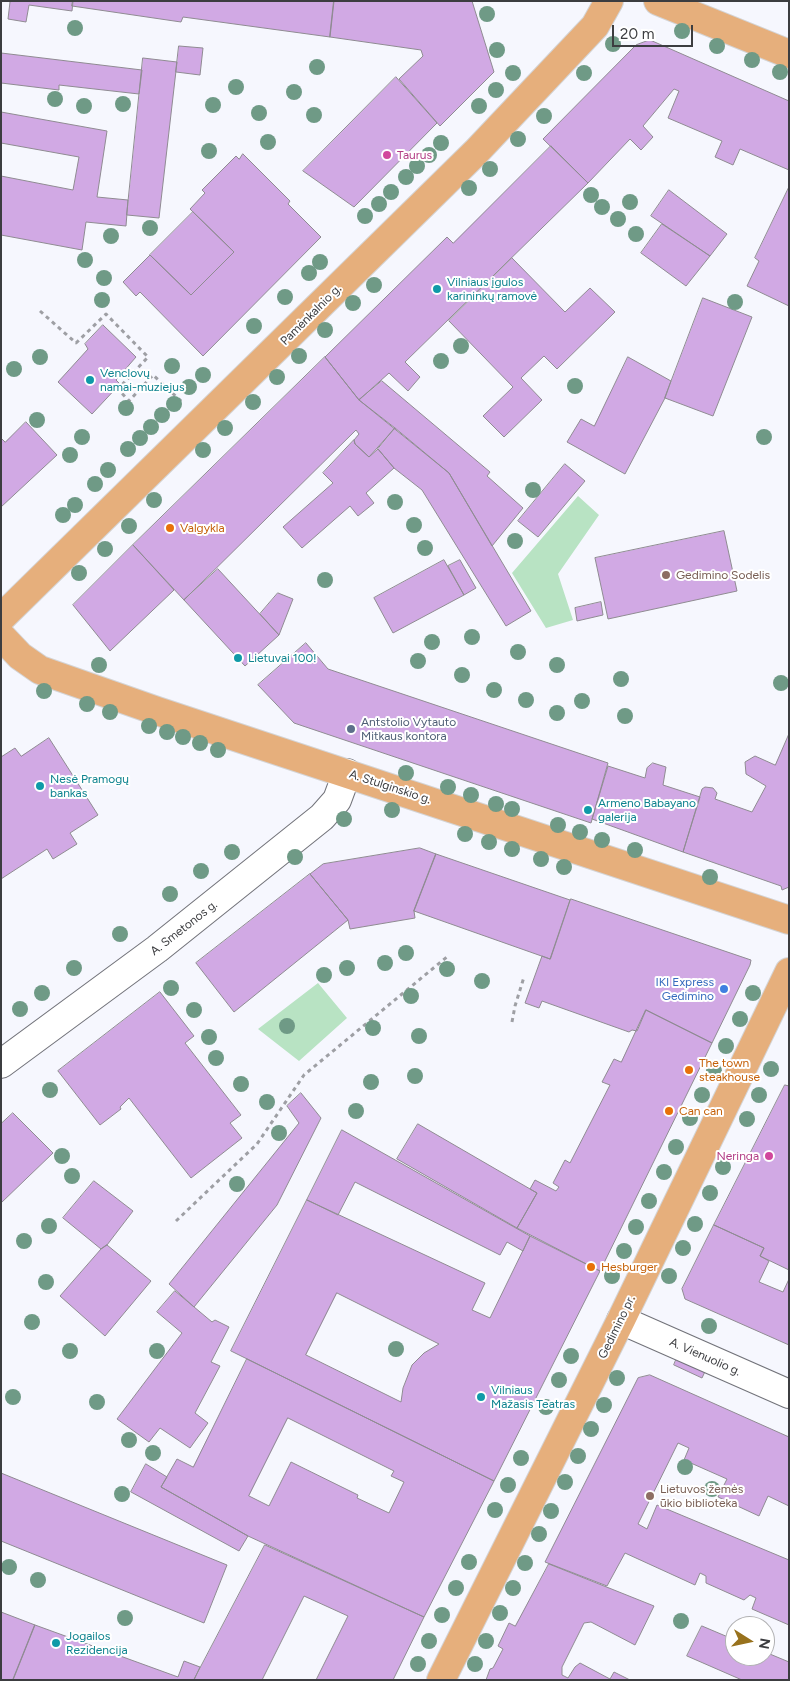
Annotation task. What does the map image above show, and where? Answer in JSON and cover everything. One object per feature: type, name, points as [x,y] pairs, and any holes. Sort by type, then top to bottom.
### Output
[{"type":"main road","name":"Pamėnkalnio g.","points":[[1,618],[496,131],[595,26],[609,1]]},
{"type":"main road","points":[[658,1],[789,54]]},
{"type":"main road","name":"A. Stulginskio g.","points":[[1,636],[20,656],[40,670],[789,920]]},
{"type":"main road","name":"Gedimino pr.","points":[[441,1680],[620,1320],[789,972]]},
{"type":"street","name":"A. Smetonos g.","points":[[1,1064],[157,950],[322,817],[337,800],[347,773]]},
{"type":"street","name":"A. Vienuolio g.","points":[[620,1320],[789,1394]]},
{"type":"path","points":[[40,311],[76,343],[106,314],[148,357],[118,389],[128,401],[154,375],[202,422]]},
{"type":"path","points":[[176,1221],[257,1144],[304,1075],[448,956]]},
{"type":"path","points":[[512,1022],[524,977]]},
{"type":"green space","points":[[578,496],[599,515],[558,574],[573,620],[546,628],[512,573]]},
{"type":"green space","points":[[318,983],[347,1018],[299,1061],[258,1029]]},
{"type":"building","points":[[2,1],[73,1],[72,11],[29,5],[26,22],[8,19],[10,2]]},
{"type":"building","points":[[73,1],[334,1],[330,37],[183,17],[181,22],[72,6]]},
{"type":"building","points":[[334,1],[472,1],[494,72],[440,126],[399,79],[423,56],[421,50],[330,37]]},
{"type":"building","points":[[650,40],[789,101],[789,170],[740,149],[733,165],[715,157],[722,141],[668,118],[679,91],[674,89],[643,126],[653,137],[641,150],[630,139],[588,183],[543,139],[636,45]]},
{"type":"building","points":[[179,46],[203,48],[200,75],[176,72]]},
{"type":"building","points":[[1,53],[142,70],[139,94],[59,85],[59,90],[1,83]]},
{"type":"building","points":[[143,58],[177,62],[159,218],[127,215]]},
{"type":"building","points":[[396,77],[437,123],[354,207],[303,171]]},
{"type":"building","points":[[1,112],[107,131],[97,197],[128,200],[126,226],[86,222],[82,250],[1,235],[1,176],[73,190],[79,157],[1,143]]},
{"type":"building","name":"Vilniaus įgulos karininkų ramovė","points":[[551,146],[588,183],[405,362],[420,377],[408,391],[389,373],[359,400],[325,357],[447,237],[453,243]]},
{"type":"building","points":[[243,154],[290,201],[288,204],[321,237],[203,356],[140,292],[136,296],[123,282],[150,255],[191,295],[234,252],[190,209],[205,193],[202,190],[236,156],[239,159]]},
{"type":"building","points":[[789,187],[789,306],[747,286],[759,261],[755,258]]},
{"type":"building","points":[[669,190],[727,234],[710,256],[651,216]]},
{"type":"building","points":[[193,212],[234,252],[191,295],[150,255]]},
{"type":"building","points":[[662,224],[710,256],[686,286],[641,253]]},
{"type":"building","points":[[512,258],[565,312],[590,288],[615,312],[557,369],[544,356],[521,378],[542,400],[504,437],[483,416],[513,387],[449,321]]},
{"type":"building","points":[[703,298],[752,317],[713,416],[665,398]]},
{"type":"building","points":[[103,325],[136,357],[116,380],[120,384],[92,414],[58,382],[88,349],[85,344]]},
{"type":"building","points":[[325,357],[359,400],[395,428],[369,457],[355,444],[354,440],[359,434],[356,430],[184,600],[133,545]]},
{"type":"building","points":[[628,357],[671,381],[665,398],[625,474],[567,442],[581,419],[594,426]]},
{"type":"building","points":[[382,381],[490,472],[487,476],[523,508],[492,546],[449,473],[359,400]]},
{"type":"building","points":[[26,422],[57,455],[1,507],[1,438],[5,442]]},
{"type":"building","points":[[395,428],[449,473],[531,611],[506,626],[422,490],[394,468],[378,449]]},
{"type":"building","points":[[354,440],[355,444],[369,457],[378,449],[394,468],[366,493],[374,503],[358,516],[350,506],[302,548],[283,527],[333,483],[323,473]]},
{"type":"building","points":[[565,464],[585,481],[538,537],[518,521]]},
{"type":"building","name":"Gedimino Sodelis","points":[[724,531],[737,591],[608,619],[595,558]]},
{"type":"building","points":[[133,545],[174,590],[110,651],[73,605]]},
{"type":"building","points":[[444,560],[464,595],[393,633],[374,598]]},
{"type":"building","points":[[460,560],[476,588],[464,595],[448,566]]},
{"type":"building","points":[[218,569],[279,635],[245,666],[184,600]]},
{"type":"building","points":[[278,593],[293,599],[279,635],[260,614]]},
{"type":"building","points":[[601,602],[603,615],[577,621],[575,608]]},
{"type":"building","points":[[306,643],[328,669],[608,763],[591,823],[294,723],[258,685]]},
{"type":"building","points":[[789,734],[789,887],[782,890],[781,886],[683,852],[702,789],[705,787],[713,788],[717,793],[715,799],[752,812],[766,786],[746,774],[745,762],[755,756],[775,765]]},
{"type":"building","name":"Nesė Pramogų bankas","points":[[49,738],[98,815],[70,833],[77,844],[53,859],[47,849],[1,879],[1,757],[15,748],[21,756]]},
{"type":"building","points":[[653,763],[666,767],[663,785],[700,797],[683,852],[592,819],[608,766],[645,778],[647,768]]},
{"type":"building","points":[[420,848],[436,854],[414,911],[415,918],[350,929],[348,920],[310,874],[323,864]]},
{"type":"building","points":[[436,854],[570,900],[550,959],[414,911]]},
{"type":"building","points":[[310,874],[348,920],[234,1012],[196,963]]},
{"type":"building","points":[[571,899],[751,960],[712,1043],[646,1010],[637,1031],[632,1030],[629,1032],[542,1001],[539,1008],[525,1003],[542,956],[550,959]]},
{"type":"building","points":[[160,992],[194,1036],[185,1043],[241,1115],[230,1123],[242,1138],[191,1178],[129,1098],[120,1107],[121,1109],[100,1125],[58,1071]]},
{"type":"building","points":[[646,1010],[712,1043],[600,1271],[517,1228],[537,1193],[530,1189],[535,1180],[556,1191],[559,1187],[553,1183],[565,1160],[570,1163],[610,1085],[602,1082],[614,1059],[621,1062]]},
{"type":"building","name":"Neringa","points":[[785,1085],[789,1086],[789,1270],[760,1256],[764,1248],[714,1225]]},
{"type":"building","points":[[301,1093],[321,1118],[277,1205],[194,1307],[169,1284],[299,1123],[287,1106]]},
{"type":"building","points":[[13,1113],[53,1153],[1,1203],[1,1124]]},
{"type":"building","points":[[418,1124],[537,1193],[517,1228],[397,1159]]},
{"type":"building","points":[[342,1130],[530,1236],[523,1251],[507,1242],[500,1255],[355,1182],[338,1215],[307,1200]]},
{"type":"building","points":[[94,1181],[133,1211],[107,1245],[101,1249],[63,1218]]},
{"type":"building","points":[[307,1200],[485,1283],[472,1310],[490,1318],[530,1236],[600,1271],[494,1481],[231,1351]],"holes":[[[337,1293],[439,1344],[424,1353],[412,1365],[403,1388],[401,1402],[306,1355]]]},
{"type":"building","points":[[714,1225],[764,1248],[760,1256],[769,1261],[759,1282],[783,1292],[789,1279],[789,1345],[685,1299],[682,1289]]},
{"type":"building","points":[[107,1245],[151,1281],[105,1336],[60,1296],[101,1249]]},
{"type":"building","points":[[175,1291],[212,1322],[215,1320],[229,1327],[211,1362],[220,1366],[195,1413],[208,1423],[190,1448],[160,1428],[149,1442],[117,1419],[182,1333],[157,1312]]},
{"type":"building","points":[[680,1350],[709,1363],[702,1378],[674,1365]]},
{"type":"building","points":[[247,1359],[494,1481],[424,1617],[248,1536],[161,1487],[177,1459],[193,1467]],"holes":[[[288,1418],[394,1471],[391,1476],[404,1482],[389,1513],[357,1498],[358,1495],[291,1462],[269,1506],[249,1496]]]},
{"type":"building","points":[[650,1375],[789,1437],[789,1506],[768,1496],[759,1516],[718,1497],[727,1479],[684,1460],[689,1448],[678,1443],[638,1524],[647,1529],[657,1505],[789,1560],[789,1625],[775,1619],[775,1616],[768,1616],[752,1609],[756,1598],[750,1595],[744,1600],[706,1583],[706,1576],[700,1573],[695,1585],[625,1553],[607,1586],[545,1562],[638,1378]]},
{"type":"building","points":[[146,1464],[167,1477],[161,1487],[248,1536],[239,1551],[131,1492]]},
{"type":"building","points":[[1,1473],[227,1565],[204,1623],[1,1541]]},
{"type":"building","points":[[265,1545],[424,1617],[393,1680],[316,1680],[348,1616],[304,1596],[262,1680],[194,1680]]},
{"type":"building","points":[[549,1564],[654,1606],[635,1645],[591,1622],[584,1623],[562,1667],[562,1675],[568,1678],[580,1663],[610,1679],[614,1672],[630,1680],[486,1680],[490,1669],[493,1668],[503,1649],[498,1646],[509,1623],[515,1626]]},
{"type":"building","points":[[1,1612],[35,1625],[13,1680],[1,1680]]},
{"type":"building","name":"Jogailos Rezidencija","points":[[35,1625],[178,1677],[184,1661],[200,1667],[194,1680],[13,1680]]},
{"type":"building","points":[[702,1626],[725,1636],[725,1666],[775,1666],[775,1656],[789,1662],[789,1680],[742,1680],[687,1656]]},
{"type":"place","name":"Taurus","points":[[387,155]]},
{"type":"place","name":"Vilniaus įgulos karininkų ramovė","points":[[437,289]]},
{"type":"place","name":"Venclovų namai-muziejus","points":[[90,380]]},
{"type":"place","name":"Valgykla","points":[[170,528]]},
{"type":"place","name":"Gedimino Sodelis","points":[[666,575]]},
{"type":"place","name":"Lietuvai 100!","points":[[238,658]]},
{"type":"place","name":"Antstolio Vytauto Mitkaus kontora","points":[[351,729]]},
{"type":"place","name":"Nesė Pramogų bankas","points":[[40,786]]},
{"type":"place","name":"Armeno Babayano galerija","points":[[588,810]]},
{"type":"place","name":"IKI Express Gedimino","points":[[724,989]]},
{"type":"place","name":"The town steakhouse","points":[[689,1070]]},
{"type":"place","name":"Can can","points":[[669,1111]]},
{"type":"place","name":"Neringa","points":[[769,1156]]},
{"type":"place","name":"Hesburger","points":[[591,1267]]},
{"type":"place","name":"Vilniaus Mažasis Teatras","points":[[481,1397]]},
{"type":"place","name":"Lietuvos žemės ūkio biblioteka","points":[[650,1496]]},
{"type":"place","name":"Jogailos Rezidencija","points":[[56,1643]]}]
